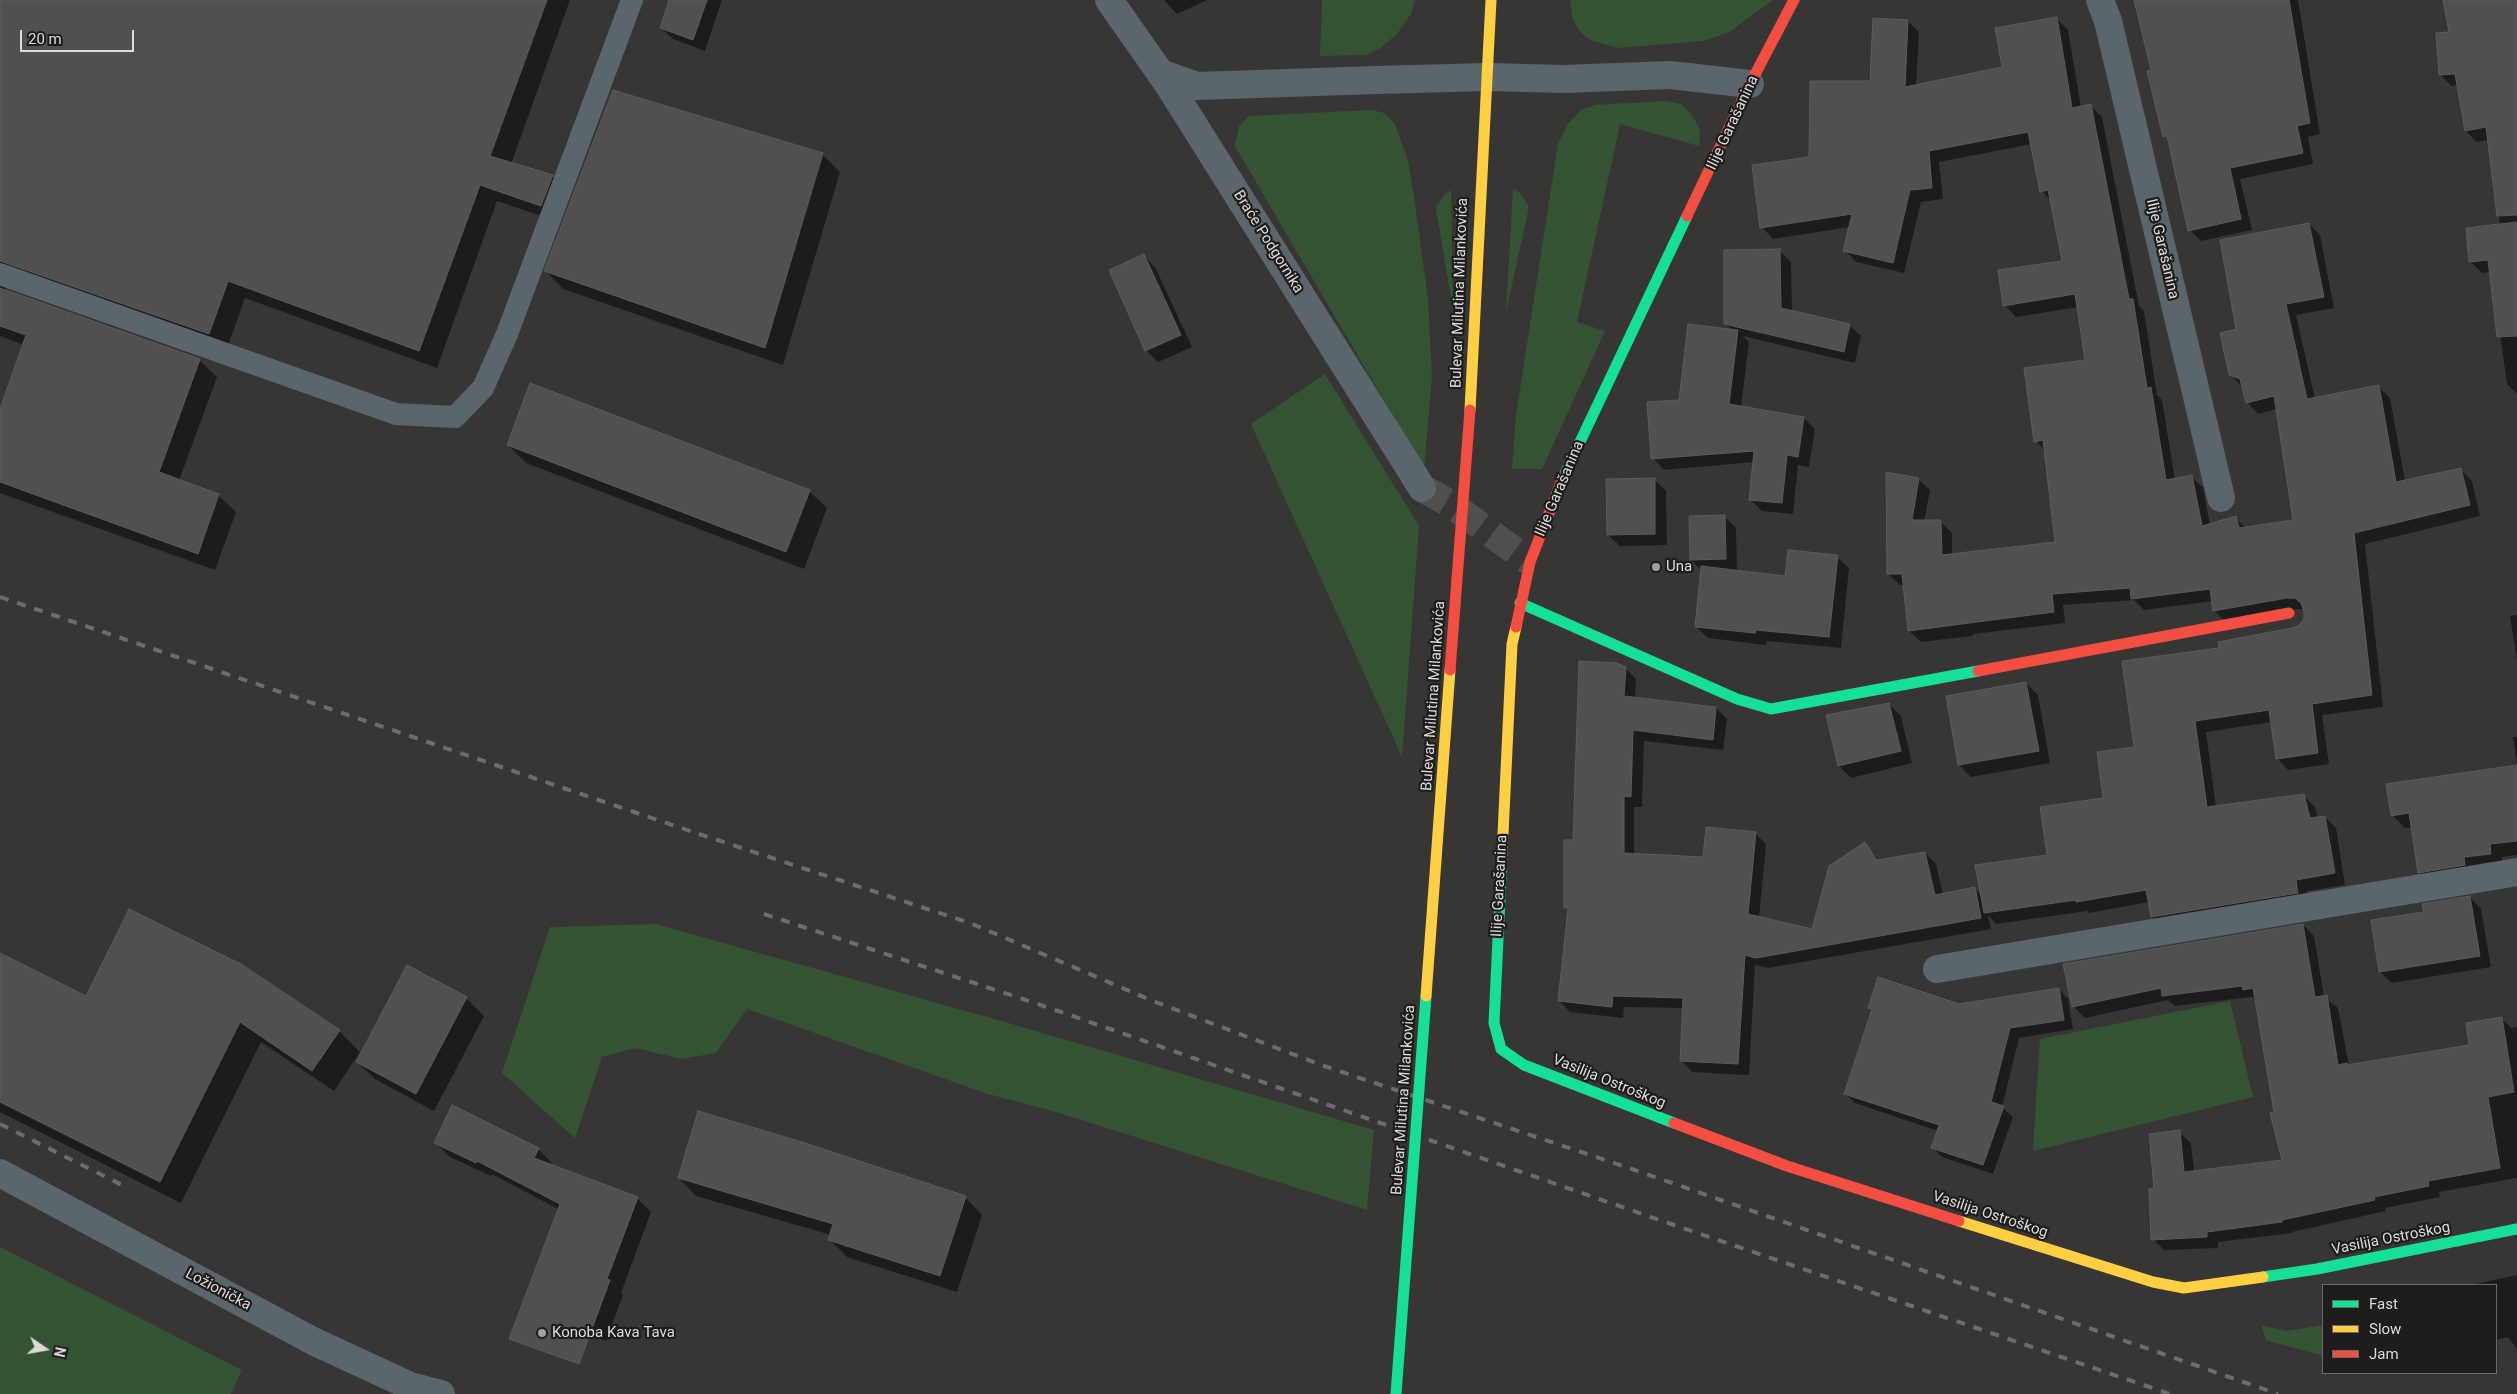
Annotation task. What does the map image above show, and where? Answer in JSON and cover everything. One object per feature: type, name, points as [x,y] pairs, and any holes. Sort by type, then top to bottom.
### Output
[{"type":"street","name":"Braće Podgornika","points":[[1109,0],[1160,73],[1422,488]]},
{"type":"street","name":"Bulevar Milutina Milankovića","points":[[1396,1394],[1470,410],[1481,161],[1488,77],[1491,0]]},
{"type":"street","name":"Ilije Garašanina","points":[[1494,1023],[1512,644],[1530,562],[1553,499],[1750,84],[1794,0]]},
{"type":"street","name":"Ilije Garašanina","points":[[2100,0],[2108,21],[2221,498]]},
{"type":"street","points":[[1160,73],[1197,86],[1488,77],[1564,79],[1670,75],[1750,84]]},
{"type":"street","points":[[1520,603],[1737,699],[1770,709],[2289,613]]},
{"type":"street","points":[[1937,969],[2517,872]]},
{"type":"street","name":"Vasilija Ostroškog","points":[[1494,1023],[1501,1049],[1511,1058],[1524,1065],[1666,1121],[1787,1166],[2153,1282],[2184,1288],[2224,1283],[2317,1269],[2517,1229]]},
{"type":"street","name":"Ložionička","points":[[0,1173],[313,1341],[410,1386],[441,1394]]},
{"type":"lane","points":[[0,274],[396,414],[455,417],[483,388],[507,334],[632,0]]},
{"type":"green space","points":[[1322,0],[1415,0],[1411,14],[1397,34],[1379,49],[1366,55],[1320,56]]},
{"type":"green space","points":[[1570,0],[1773,0],[1729,32],[1704,41],[1617,48],[1590,40],[1580,32],[1572,17]]},
{"type":"green space","points":[[1665,101],[1681,104],[1690,112],[1700,129],[1699,146],[1620,124],[1577,322],[1605,331],[1542,469],[1512,469],[1516,415],[1558,144],[1568,124],[1581,110],[1595,105]]},
{"type":"green space","points":[[1372,110],[1384,113],[1395,124],[1408,161],[1415,203],[1428,299],[1432,377],[1424,469],[1235,146],[1239,126],[1249,116]]},
{"type":"green space","points":[[1513,189],[1520,193],[1529,207],[1506,312]]},
{"type":"green space","points":[[1451,190],[1453,310],[1436,208],[1444,195]]},
{"type":"green space","points":[[1325,374],[1419,526],[1402,757],[1251,424]]},
{"type":"green space","points":[[656,924],[1005,1022],[1374,1130],[1367,1210],[1056,1112],[988,1094],[747,1009],[716,1053],[681,1059],[636,1048],[602,1057],[575,1138],[502,1073],[550,927]]},
{"type":"green space","points":[[2230,1001],[2253,1097],[2033,1151],[2040,1039]]},
{"type":"green space","points":[[0,1247],[242,1370],[231,1394],[0,1394]]},
{"type":"green space","points":[[2261,1325],[2287,1331],[2322,1325],[2322,1356],[2266,1340]]},
{"type":"building","points":[[0,0],[547,0],[490,156],[553,175],[541,206],[480,185],[419,351],[228,281],[209,334],[0,261]]},
{"type":"building","points":[[669,0],[707,0],[693,40],[660,28]]},
{"type":"building","points":[[2134,0],[2289,0],[2310,123],[2297,126],[2303,153],[2230,168],[2241,219],[2188,231],[2167,136],[2163,137],[2147,71],[2151,70]]},
{"type":"building","points":[[2443,0],[2517,0],[2517,215],[2497,216],[2486,127],[2465,131],[2455,74],[2439,75],[2436,33],[2449,32]]},
{"type":"building","points":[[2057,17],[2072,108],[2091,104],[2129,299],[2133,299],[2147,388],[2151,387],[2166,480],[2192,475],[2202,526],[2236,516],[2239,528],[2293,520],[2274,396],[2246,403],[2240,379],[2229,375],[2220,333],[2236,329],[2220,240],[2309,223],[2324,297],[2286,304],[2307,399],[2379,385],[2396,482],[2461,468],[2470,505],[2354,533],[2372,695],[2312,704],[2318,753],[2276,759],[2269,710],[2195,721],[2207,807],[2304,794],[2310,818],[2325,816],[2335,873],[2296,880],[2298,893],[2151,917],[2146,890],[2076,902],[2076,900],[1984,913],[1975,865],[2047,855],[2040,807],[2103,798],[2097,752],[2134,747],[2122,661],[2219,648],[2218,642],[2292,628],[2299,625],[2304,619],[2301,603],[2295,598],[2213,611],[2210,589],[2131,599],[2130,588],[2052,594],[2054,612],[1908,631],[1902,574],[1887,574],[1886,472],[1919,478],[1912,520],[1941,520],[1942,555],[2055,542],[2043,440],[2034,442],[2024,368],[2085,360],[2075,294],[2003,306],[1998,270],[2062,261],[2048,190],[2040,192],[2028,132],[1929,151],[1932,188],[1910,190],[1893,263],[1843,251],[1852,214],[1760,228],[1752,165],[1809,157],[1810,81],[1870,81],[1873,18],[1908,20],[1905,87],[2002,67],[1995,28]]},
{"type":"building","points":[[613,90],[823,153],[765,348],[544,271]]},
{"type":"building","points":[[2517,222],[2517,336],[2497,337],[2488,260],[2469,262],[2466,228]]},
{"type":"building","points":[[1780,249],[1781,308],[1850,324],[1844,352],[1724,324],[1724,250]]},
{"type":"building","points":[[1144,254],[1181,335],[1145,351],[1109,270]]},
{"type":"building","points":[[0,288],[200,359],[159,472],[219,494],[198,554],[0,482],[0,409],[26,335],[0,326]]},
{"type":"building","points":[[1688,324],[1738,330],[1729,404],[1804,417],[1798,457],[1787,455],[1782,503],[1749,500],[1754,451],[1651,459],[1647,402],[1679,400]]},
{"type":"building","points":[[530,383],[810,490],[786,552],[507,445]]},
{"type":"building","points":[[1655,478],[1655,534],[1607,535],[1606,479]]},
{"type":"building","points":[[1725,515],[1726,559],[1690,560],[1689,516]]},
{"type":"building","points":[[1788,550],[1838,555],[1829,637],[1756,630],[1755,633],[1695,627],[1701,566],[1785,576]]},
{"type":"building","points":[[1579,661],[1617,663],[1626,667],[1624,696],[1716,707],[1713,740],[1633,730],[1631,797],[1624,796],[1624,853],[1703,857],[1706,827],[1756,832],[1748,914],[1812,929],[1829,866],[1865,842],[1877,860],[1925,852],[1935,895],[1975,887],[1981,918],[1756,958],[1745,955],[1738,1064],[1680,1061],[1683,998],[1613,996],[1612,1007],[1558,1001],[1568,908],[1564,908],[1564,840],[1573,840]]},
{"type":"building","points":[[2026,682],[2039,751],[1958,765],[1946,696]]},
{"type":"building","points":[[1889,703],[1901,751],[1838,766],[1826,715]]},
{"type":"building","points":[[2517,765],[2517,841],[2490,844],[2491,854],[2464,857],[2465,865],[2418,873],[2409,813],[2391,816],[2386,784]]},
{"type":"building","points":[[2470,896],[2480,956],[2379,972],[2371,920],[2424,912],[2422,904]]},
{"type":"building","points":[[129,909],[241,964],[340,1030],[312,1071],[240,1022],[160,1182],[0,1102],[0,953],[86,996]]},
{"type":"building","points":[[2303,924],[2315,997],[2327,995],[2338,1065],[2469,1045],[2466,1023],[2502,1017],[2514,1092],[2488,1097],[2500,1168],[2428,1181],[2429,1186],[2374,1197],[2375,1200],[2282,1220],[2282,1222],[2207,1232],[2207,1237],[2151,1240],[2149,1189],[2154,1188],[2149,1134],[2180,1130],[2184,1172],[2282,1160],[2270,1113],[2274,1112],[2253,988],[2243,990],[2242,986],[2162,996],[2161,988],[2072,1007],[2063,964]]},
{"type":"building","points":[[407,965],[467,997],[416,1094],[356,1062]]},
{"type":"building","points":[[1878,977],[1959,1004],[2059,988],[2064,1020],[2010,1028],[1991,1102],[2004,1106],[1983,1165],[1931,1148],[1939,1125],[1844,1094],[1872,1009],[1868,1008]]},
{"type":"building","points":[[452,1105],[539,1148],[534,1158],[638,1197],[607,1279],[610,1280],[579,1364],[509,1339],[560,1204],[477,1161],[476,1163],[434,1143]]},
{"type":"building","points":[[698,1111],[802,1142],[966,1196],[940,1276],[828,1240],[833,1224],[678,1178]]},
{"type":"tunnel","points":[[1422,488],[1452,505],[1530,562]]},
{"type":"railway","points":[[0,597],[699,834],[970,923],[1153,1001],[1324,1066],[1626,1167],[2278,1394]]},
{"type":"railway","points":[[764,914],[1038,1004],[1674,1225],[2170,1394]]},
{"type":"railway","points":[[0,1124],[124,1186]]},
{"type":"traffic: fast","points":[[1562,480],[1687,216]]},
{"type":"traffic: fast","points":[[1520,603],[1737,699],[1771,709],[1978,671]]},
{"type":"traffic: fast","points":[[1502,855],[1494,1023],[1501,1049],[1524,1065],[1674,1123]]},
{"type":"traffic: fast","points":[[1396,1394],[1426,996]]},
{"type":"traffic: fast","points":[[2263,1277],[2317,1269],[2517,1229]]},
{"type":"traffic: slow","points":[[1470,410],[1491,0]]},
{"type":"traffic: slow","points":[[1502,855],[1512,644],[1516,627]]},
{"type":"traffic: slow","points":[[1426,996],[1450,670]]},
{"type":"traffic: slow","points":[[1959,1221],[2153,1282],[2184,1288],[2263,1277]]},
{"type":"traffic: jam","points":[[1687,216],[1750,84],[1794,0]]},
{"type":"traffic: jam","points":[[1450,670],[1470,410]]},
{"type":"traffic: jam","points":[[1516,627],[1530,562],[1562,480]]},
{"type":"traffic: jam","points":[[1978,671],[2289,613]]},
{"type":"traffic: jam","points":[[1674,1123],[1787,1166],[1959,1221]]},
{"type":"place","name":"Una","points":[[1656,567]]},
{"type":"place","name":"Konoba Kava Tava","points":[[542,1333]]}]
